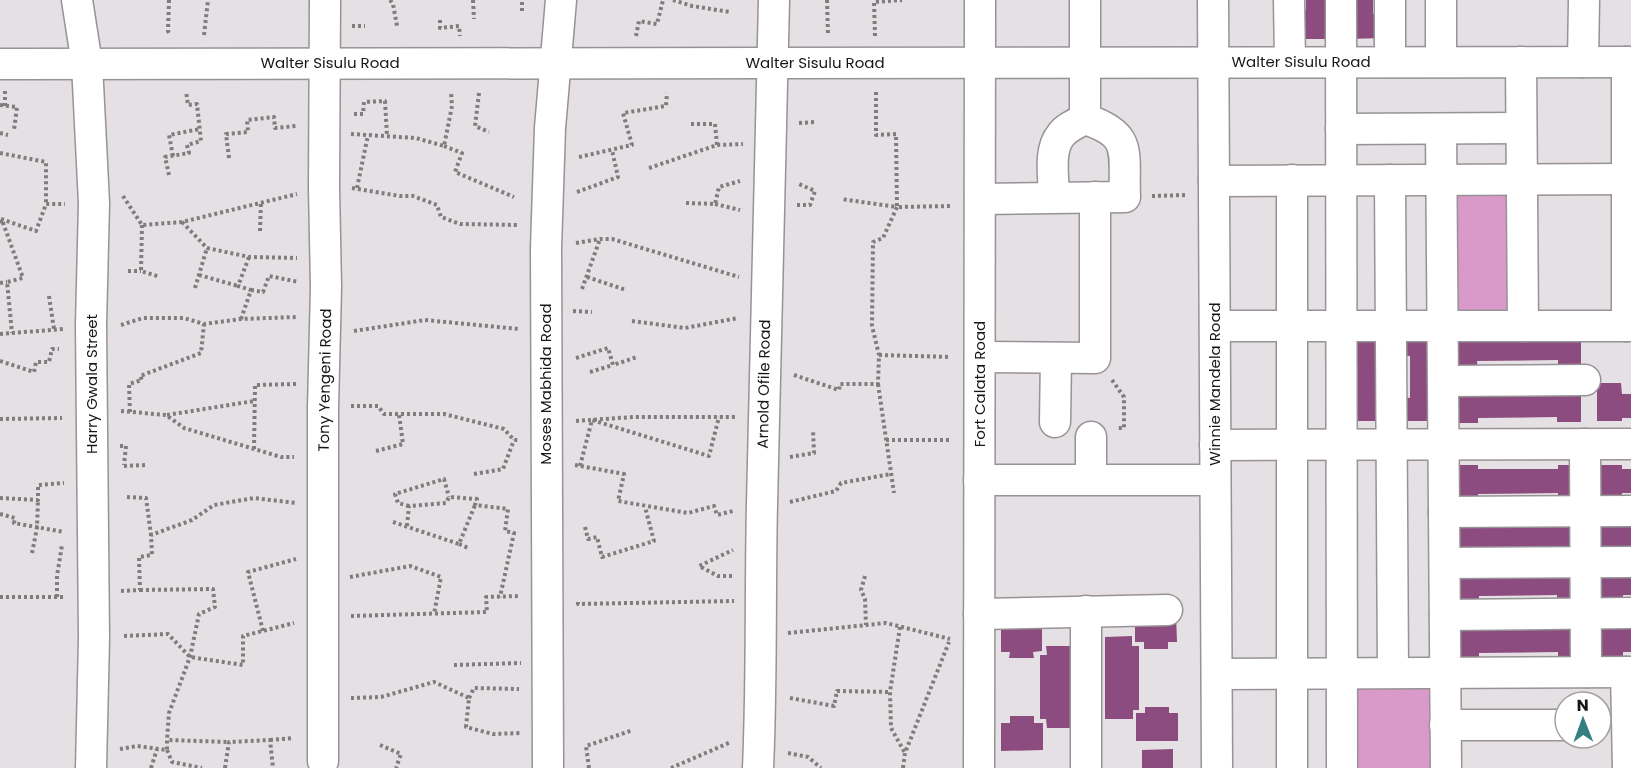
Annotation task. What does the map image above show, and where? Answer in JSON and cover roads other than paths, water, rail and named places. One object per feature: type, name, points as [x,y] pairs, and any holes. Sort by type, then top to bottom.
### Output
[{"type":"street","name":"Harry Gwala Street","points":[[77,0],[87,63],[94,192],[91,326],[94,638],[91,761]]},
{"type":"street","name":"Tony Yengeni Road","points":[[323,761],[326,273],[323,63],[325,0]]},
{"type":"street","name":"Moses Mabhida Road","points":[[548,768],[547,195],[561,0]]},
{"type":"street","name":"Arnold Ofile Road","points":[[758,757],[774,0]]},
{"type":"street","name":"Fort Calata Road","points":[[979,768],[980,0]]},
{"type":"street","points":[[1085,0],[1085,119]]},
{"type":"street","name":"Winnie Mandela Road","points":[[1213,0],[1217,768]]},
{"type":"street","points":[[1289,0],[1290,62]]},
{"type":"street","points":[[1341,0],[1342,768]]},
{"type":"street","points":[[1390,0],[1390,62]]},
{"type":"street","points":[[1441,0],[1441,62]]},
{"type":"street","points":[[1583,62],[1584,0]]},
{"type":"street","points":[[1521,62],[1523,326]]},
{"type":"street","name":"Walter Sisulu Road","points":[[0,64],[1629,62]]},
{"type":"street","points":[[1215,326],[1629,326],[1627,179],[1629,62]]},
{"type":"street","points":[[980,202],[1125,196],[1124,154],[1120,138],[1108,128],[1085,119]]},
{"type":"street","points":[[1054,198],[1055,145],[1062,133],[1085,119]]},
{"type":"street","points":[[1341,129],[1521,128]]},
{"type":"street","points":[[1441,129],[1446,768]]},
{"type":"street","points":[[1214,188],[1292,180],[1627,179]]},
{"type":"street","points":[[1292,180],[1292,768]]},
{"type":"street","points":[[1390,180],[1393,673]]},
{"type":"street","points":[[980,357],[1095,358],[1095,197]]},
{"type":"street","points":[[1055,422],[1056,358]]},
{"type":"street","points":[[1444,381],[1585,380]]},
{"type":"street","points":[[1091,437],[1091,479]]},
{"type":"street","points":[[1585,444],[1586,672]]},
{"type":"street","points":[[1215,445],[1631,444]]},
{"type":"street","points":[[980,480],[1215,480]]},
{"type":"street","points":[[1444,512],[1631,511]]},
{"type":"street","points":[[1444,563],[1631,562]]},
{"type":"street","points":[[980,626],[1086,611],[1167,610]]},
{"type":"street","points":[[1086,611],[1086,768]]},
{"type":"street","points":[[1445,615],[1631,613]]},
{"type":"street","points":[[1217,674],[1629,672],[1614,724],[1628,768]]},
{"type":"street","points":[[1445,725],[1553,725]]}]
